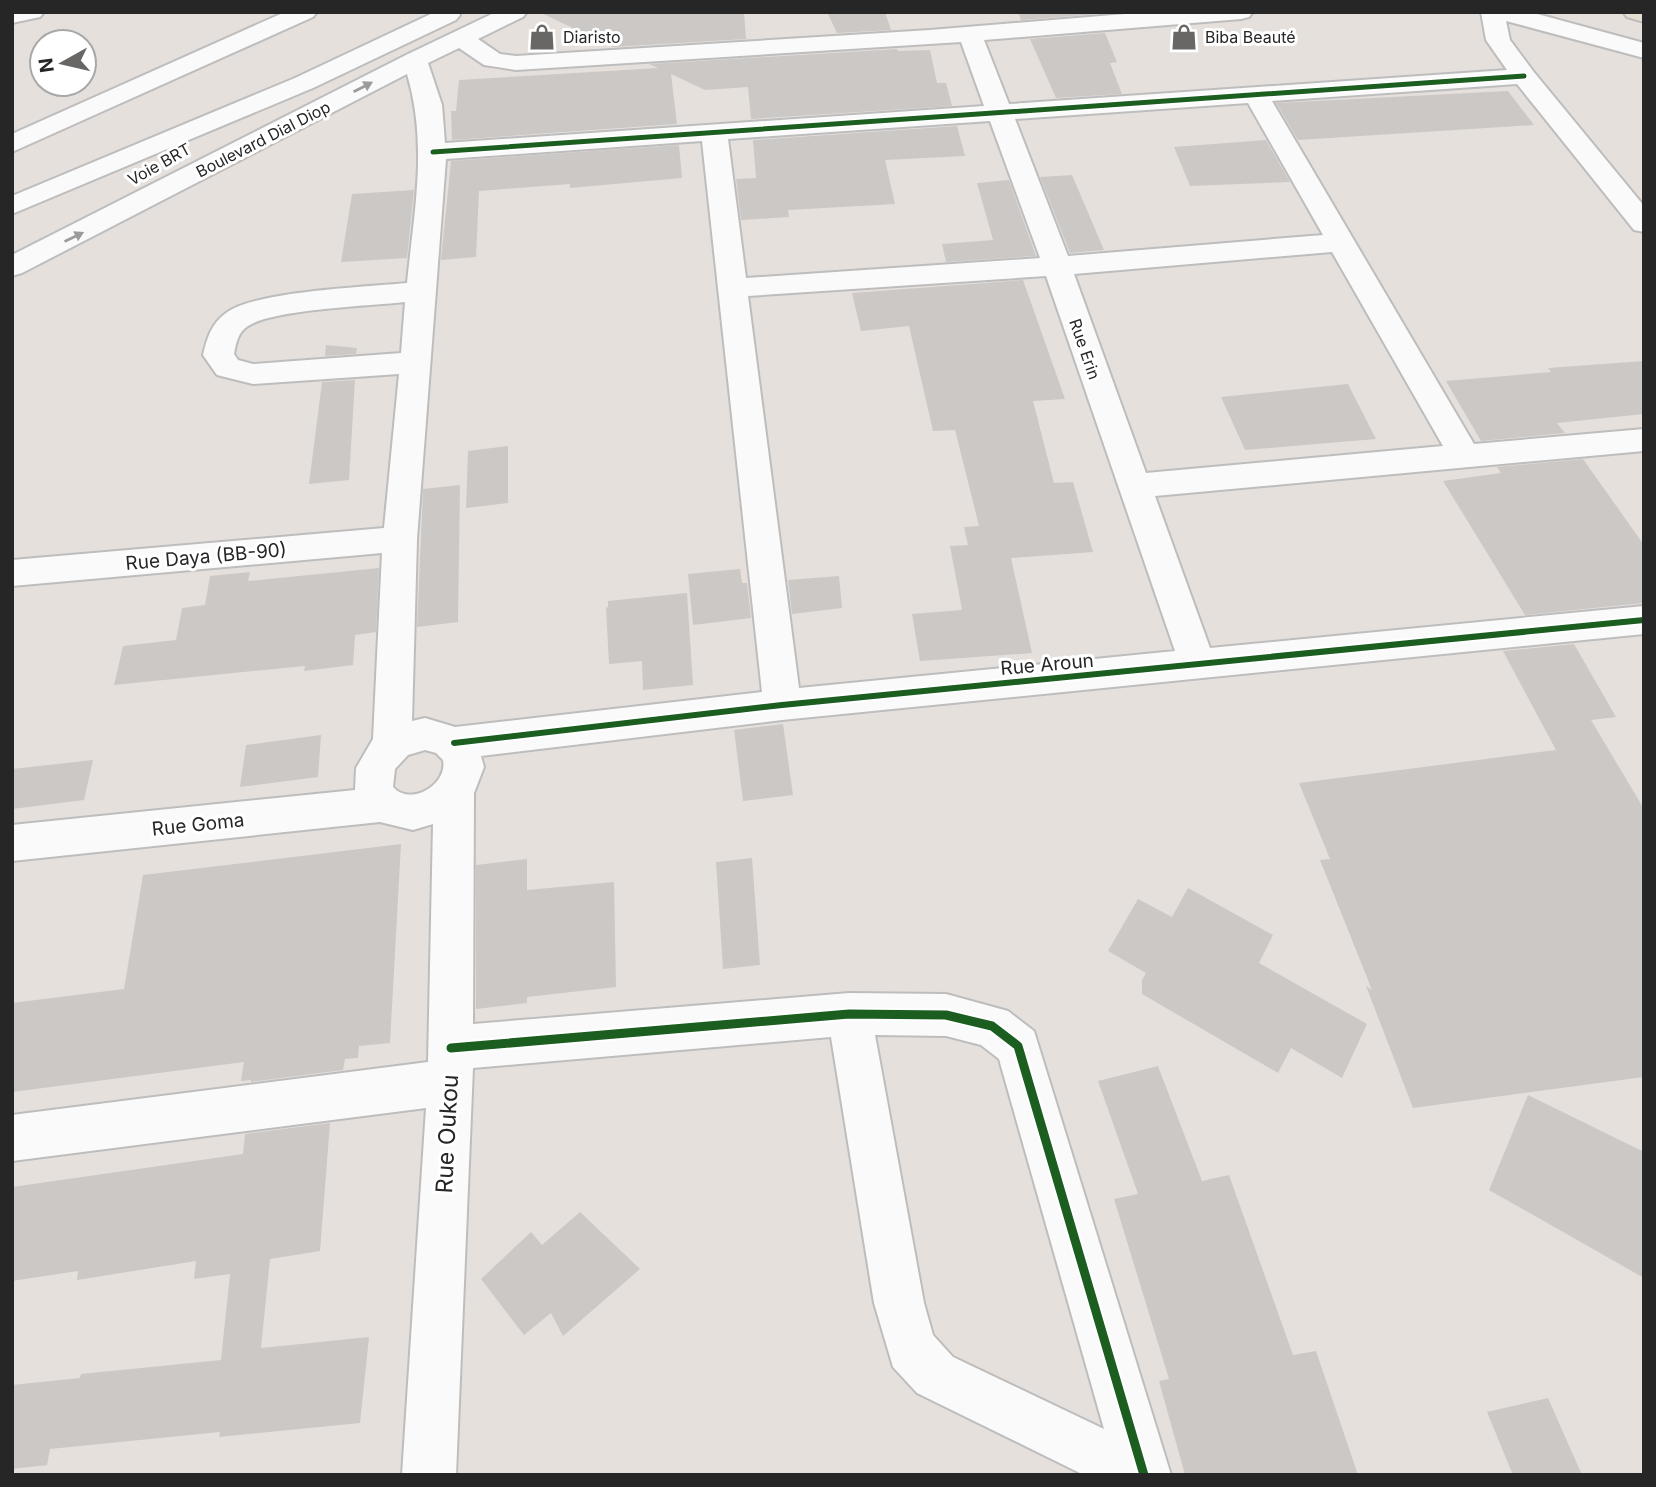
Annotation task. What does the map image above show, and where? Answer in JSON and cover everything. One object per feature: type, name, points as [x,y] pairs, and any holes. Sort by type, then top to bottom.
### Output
[{"type":"main road","points":[[1635,12],[1644,15]]},
{"type":"street","points":[[12,16],[32,12]]},
{"type":"street","points":[[12,144],[305,12]]},
{"type":"street","points":[[12,185],[223,102],[420,12]]},
{"type":"street","name":"Voie BRT","points":[[12,206],[304,83],[453,12]]},
{"type":"street","name":"Boulevard Dial Diop","points":[[12,267],[415,60],[515,12]]},
{"type":"street","points":[[924,12],[930,37]]},
{"type":"street","points":[[461,38],[493,60],[516,63],[970,34],[1013,21],[1187,18],[1241,12]]},
{"type":"street","points":[[1493,12],[1494,31],[1498,40],[1524,76],[1638,210]]},
{"type":"street","points":[[1502,12],[1644,51]]},
{"type":"street","name":"Rue Erin","points":[[970,34],[1057,266],[1198,666]]},
{"type":"street","points":[[392,746],[400,539],[433,152],[429,105],[415,60]]},
{"type":"street","points":[[433,152],[1524,76]]},
{"type":"street","name":"Voie BRT","points":[[12,243],[304,83]]},
{"type":"street","points":[[1256,95],[1465,457]]},
{"type":"street","points":[[714,133],[782,705]]},
{"type":"street","points":[[733,288],[1057,266],[1342,242]]},
{"type":"street","points":[[416,362],[253,374],[228,368],[218,355],[223,334],[237,319],[269,307],[422,291]]},
{"type":"street","points":[[1133,486],[1644,440]]},
{"type":"street","name":"Rue Daya (BB-90)","points":[[12,573],[400,539]]},
{"type":"street","name":"Rue Aroun","points":[[454,743],[782,705],[1644,621]]},
{"type":"street","points":[[425,734],[441,736],[454,743],[461,751],[464,761],[460,783],[454,793],[442,803],[411,812],[397,810],[384,804],[374,792],[372,775],[379,759],[392,746],[408,737],[425,734]]},
{"type":"street","name":"Rue Oukou","points":[[429,1475],[450,1065],[454,793]]},
{"type":"street","name":"Rue Goma","points":[[12,843],[384,804]]},
{"type":"street","points":[[849,1014],[899,1303],[911,1349],[935,1374],[1143,1475]]},
{"type":"street","points":[[12,1138],[450,1065],[849,1014],[946,1015],[992,1026],[1018,1046],[1143,1475]]},
{"type":"building","points":[[539,12],[744,12],[746,39],[613,47]]},
{"type":"building","points":[[827,12],[885,12],[891,30],[837,33]]},
{"type":"building","points":[[1018,12],[1097,12],[1097,14],[1021,20]]},
{"type":"building","points":[[1105,33],[1117,62],[1110,63],[1122,94],[1056,98],[1030,39]]},
{"type":"building","points":[[897,49],[930,50],[937,83],[946,83],[952,106],[751,119],[748,87],[705,90],[671,74],[677,124],[452,140],[451,111],[456,111],[459,80],[658,68],[649,64]]},
{"type":"building","points":[[1508,91],[1534,125],[1298,140],[1276,103]]},
{"type":"building","points":[[957,126],[965,156],[885,160],[895,204],[788,210],[789,217],[741,220],[736,179],[756,178],[753,140]]},
{"type":"building","points":[[1266,140],[1290,182],[1190,186],[1174,147]]},
{"type":"building","points":[[679,145],[682,178],[570,188],[570,184],[479,191],[476,257],[441,260],[451,161]]},
{"type":"building","points":[[1072,175],[1104,250],[1070,253],[1040,177]]},
{"type":"building","points":[[1009,180],[1036,256],[946,262],[942,244],[993,240],[977,183]]},
{"type":"building","points":[[414,190],[407,258],[341,262],[352,194]]},
{"type":"building","points":[[1023,280],[1065,399],[1033,401],[1054,483],[1073,482],[1093,552],[1011,558],[1032,653],[920,661],[912,614],[962,610],[950,546],[968,545],[964,527],[979,526],[955,430],[933,431],[909,326],[861,331],[852,293]]},
{"type":"building","points":[[326,345],[357,348],[356,354],[325,356]]},
{"type":"building","points":[[1644,361],[1644,414],[1557,423],[1565,433],[1481,441],[1446,381],[1551,372],[1548,368]]},
{"type":"building","points":[[355,380],[349,480],[309,484],[322,382]]},
{"type":"building","points":[[1348,384],[1376,439],[1245,450],[1221,397]]},
{"type":"building","points":[[508,446],[508,503],[466,508],[468,451]]},
{"type":"building","points":[[1583,459],[1644,545],[1644,603],[1525,615],[1443,481],[1501,473],[1497,467]]},
{"type":"building","points":[[460,485],[458,622],[417,627],[423,489]]},
{"type":"building","points":[[379,568],[376,632],[355,635],[353,665],[304,671],[305,666],[114,685],[123,646],[176,640],[182,608],[205,605],[210,576],[250,572],[248,581]]},
{"type":"building","points":[[740,569],[742,583],[747,583],[751,618],[693,625],[688,574]]},
{"type":"building","points":[[839,576],[842,608],[792,614],[788,580]]},
{"type":"building","points":[[687,593],[693,685],[643,690],[642,661],[609,664],[606,608],[608,601]]},
{"type":"building","points":[[1574,644],[1616,717],[1591,720],[1644,809],[1644,1077],[1413,1108],[1366,986],[1372,990],[1320,860],[1330,859],[1299,783],[1556,750],[1503,651]]},
{"type":"building","points":[[783,724],[793,795],[743,801],[734,730]]},
{"type":"building","points":[[321,735],[318,777],[240,787],[246,745]]},
{"type":"building","points":[[93,760],[84,800],[12,809],[12,769]]},
{"type":"building","points":[[401,844],[390,1043],[359,1046],[358,1058],[345,1059],[343,1070],[251,1082],[241,1081],[244,1062],[12,1092],[12,1003],[124,989],[143,875]]},
{"type":"building","points":[[752,858],[760,965],[723,969],[716,862]]},
{"type":"building","points":[[527,859],[527,890],[614,882],[616,987],[527,997],[527,1003],[476,1009],[476,865]]},
{"type":"building","points":[[1188,888],[1273,935],[1259,963],[1367,1024],[1342,1078],[1291,1048],[1278,1073],[1142,994],[1142,980],[1146,973],[1108,951],[1138,899],[1172,917]]},
{"type":"building","points":[[1158,1066],[1202,1181],[1229,1175],[1293,1355],[1316,1351],[1358,1475],[1185,1475],[1159,1381],[1169,1379],[1114,1199],[1138,1194],[1098,1081]]},
{"type":"building","points":[[1528,1095],[1644,1152],[1644,1278],[1489,1190]]},
{"type":"building","points":[[330,1123],[320,1251],[270,1259],[261,1348],[369,1337],[360,1423],[219,1437],[220,1432],[50,1449],[47,1465],[12,1469],[12,1385],[80,1378],[81,1374],[221,1360],[230,1274],[194,1279],[196,1261],[77,1280],[78,1271],[12,1281],[12,1187],[243,1154],[245,1134]]},
{"type":"building","points":[[580,1212],[640,1269],[563,1336],[551,1313],[524,1335],[481,1279],[531,1232],[542,1245]]},
{"type":"building","points":[[1548,1398],[1582,1475],[1513,1475],[1487,1412]]},
{"type":"cycle path","points":[[433,152],[1524,76]]},
{"type":"cycle path","points":[[454,743],[782,705],[1644,620]]},
{"type":"cycle path","points":[[451,1048],[849,1014],[946,1015],[992,1026],[1018,1046],[1144,1475]]},
{"type":"place","name":"Diaristo","points":[[542,37]]},
{"type":"place","name":"Biba Beauté","points":[[1184,37]]}]
